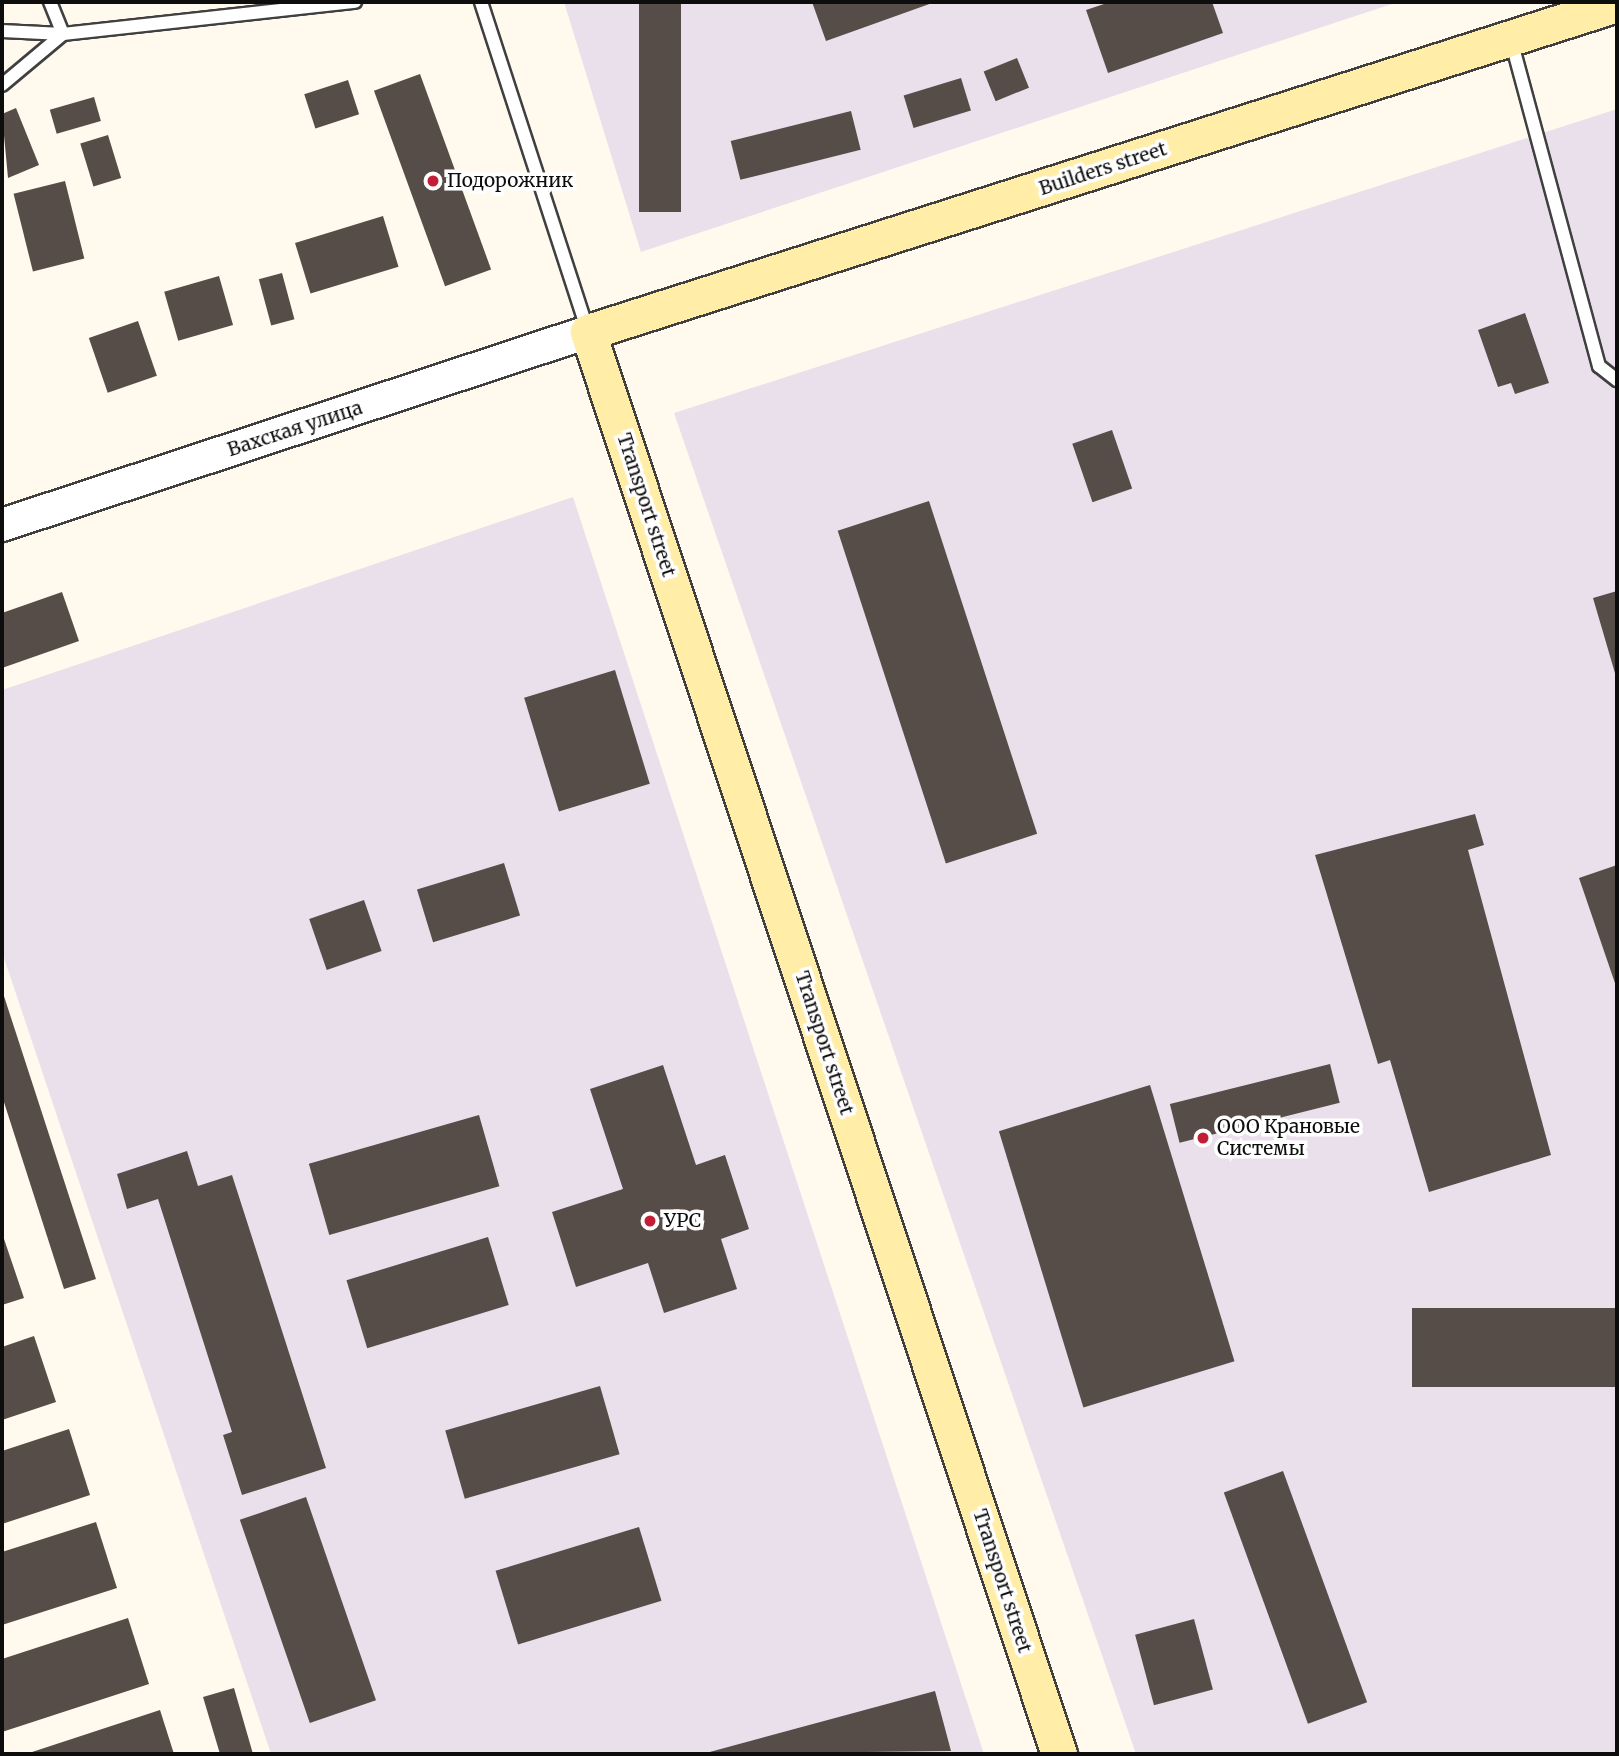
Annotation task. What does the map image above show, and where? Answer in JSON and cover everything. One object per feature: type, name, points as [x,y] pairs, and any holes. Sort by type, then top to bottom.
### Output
[{"type":"main road","name":"Builders street","points":[[588,332],[1617,4]]},
{"type":"main road","name":"Transport street","points":[[588,332],[1059,1754]]},
{"type":"street","name":"Вахская улица","points":[[2,525],[588,332]]},
{"type":"lane","points":[[50,2],[62,34]]},
{"type":"lane","points":[[2,31],[62,34],[355,2]]},
{"type":"lane","points":[[481,2],[588,332]]},
{"type":"lane","points":[[2,85],[62,34]]},
{"type":"lane","points":[[1510,40],[1599,366],[1617,380]]},
{"type":"shaded area","points":[[564,2],[1398,2],[641,252]]},
{"type":"shaded area","points":[[1617,109],[1617,1754],[1136,1754],[674,413]]},
{"type":"shaded area","points":[[573,497],[984,1754],[271,1754],[2,952],[2,690]]},
{"type":"building","points":[[639,2],[681,2],[681,212],[639,212]]},
{"type":"building","points":[[812,2],[935,2],[826,41]]},
{"type":"building","points":[[1110,2],[1212,2],[1223,33],[1108,73],[1086,10]]},
{"type":"building","points":[[1017,58],[1029,88],[996,101],[984,71]]},
{"type":"building","name":"Подорожник","points":[[420,74],[491,269],[445,286],[374,91]]},
{"type":"building","points":[[961,78],[971,111],[914,128],[904,96]]},
{"type":"building","points":[[348,80],[359,114],[315,128],[304,94]]},
{"type":"building","points":[[94,97],[101,121],[57,134],[50,110]]},
{"type":"building","points":[[16,108],[39,165],[8,178],[2,114]]},
{"type":"building","points":[[851,111],[861,150],[740,180],[731,141]]},
{"type":"building","points":[[108,135],[121,178],[93,187],[80,143]]},
{"type":"building","points":[[65,181],[84,259],[33,271],[14,194]]},
{"type":"building","points":[[383,216],[398,267],[311,294],[295,243]]},
{"type":"building","points":[[282,273],[294,319],[271,326],[259,279]]},
{"type":"building","points":[[219,276],[233,325],[178,341],[164,292]]},
{"type":"building","points":[[1525,313],[1549,383],[1515,394],[1511,383],[1498,387],[1478,330]]},
{"type":"building","points":[[138,321],[157,376],[108,393],[89,338]]},
{"type":"building","points":[[1112,430],[1132,489],[1092,502],[1072,444]]},
{"type":"building","points":[[929,501],[1037,834],[946,864],[838,531]]},
{"type":"building","points":[[1617,591],[1617,680],[1593,598]]},
{"type":"building","points":[[62,592],[79,641],[2,668],[2,613]]},
{"type":"building","points":[[615,670],[650,784],[559,812],[524,698]]},
{"type":"building","points":[[1475,814],[1484,845],[1468,850],[1551,1155],[1429,1192],[1390,1060],[1378,1064],[1315,855]]},
{"type":"building","points":[[504,863],[520,916],[433,942],[417,890]]},
{"type":"building","points":[[1617,865],[1617,989],[1579,878]]},
{"type":"building","points":[[364,900],[382,951],[327,970],[309,919]]},
{"type":"building","points":[[2,990],[96,1279],[64,1289],[2,1096]]},
{"type":"building","points":[[1330,1064],[1340,1103],[1180,1143],[1170,1104]]},
{"type":"building","points":[[663,1065],[696,1165],[725,1155],[749,1229],[721,1239],[737,1289],[664,1313],[648,1263],[576,1287],[552,1212],[623,1189],[590,1089]]},
{"type":"building","points":[[1150,1085],[1234,1361],[1083,1408],[999,1131]]},
{"type":"building","points":[[479,1115],[499,1186],[329,1235],[309,1164]]},
{"type":"building","points":[[187,1151],[198,1186],[232,1175],[326,1468],[242,1495],[223,1435],[232,1432],[158,1199],[127,1209],[117,1174]]},
{"type":"building","points":[[2,1233],[24,1298],[2,1305]]},
{"type":"building","points":[[488,1237],[509,1305],[367,1348],[346,1280]]},
{"type":"building","points":[[1412,1308],[1617,1308],[1617,1387],[1412,1387]]},
{"type":"building","points":[[34,1336],[56,1402],[2,1420],[2,1347]]},
{"type":"building","points":[[600,1386],[620,1454],[465,1499],[445,1430]]},
{"type":"building","points":[[69,1429],[90,1495],[2,1524],[2,1451]]},
{"type":"building","points":[[1283,1471],[1367,1702],[1308,1724],[1224,1493]]},
{"type":"building","points":[[306,1497],[376,1700],[310,1723],[240,1520]]},
{"type":"building","points":[[96,1522],[117,1588],[2,1625],[2,1552]]},
{"type":"building","points":[[639,1527],[662,1601],[518,1644],[496,1571]]},
{"type":"building","points":[[128,1618],[149,1684],[2,1732],[2,1659]]},
{"type":"building","points":[[1194,1619],[1213,1690],[1154,1705],[1135,1635]]},
{"type":"building","points":[[234,1688],[253,1754],[220,1754],[203,1697]]},
{"type":"building","points":[[935,1691],[951,1751],[706,1754],[706,1753]]},
{"type":"building","points":[[160,1710],[174,1754],[26,1754]]},
{"type":"place","name":"Подорожник","points":[[433,181]]},
{"type":"place","name":"ООО Крановые Системы","points":[[1203,1138]]},
{"type":"place","name":"УРС","points":[[650,1221]]}]
